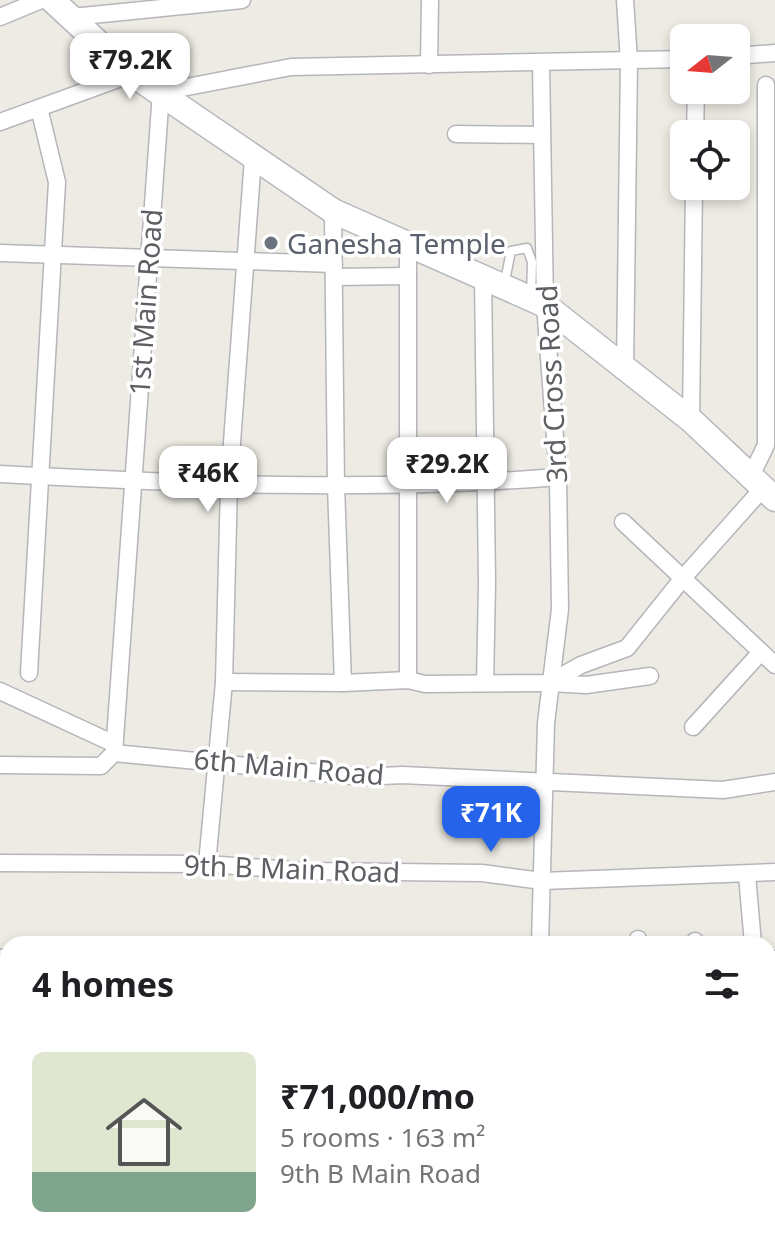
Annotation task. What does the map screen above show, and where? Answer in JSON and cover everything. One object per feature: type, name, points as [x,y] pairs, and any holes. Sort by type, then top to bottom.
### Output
[{"type":"main road","points":[[52,0],[132,74],[333,211],[538,301],[691,420],[763,487]]},
{"type":"street","points":[[0,17],[41,0]]},
{"type":"street","points":[[72,17],[242,0]]},
{"type":"street","points":[[429,65],[430,0]]},
{"type":"street","points":[[625,0],[629,61],[625,368]]},
{"type":"street","points":[[750,55],[775,53]]},
{"type":"street","points":[[161,92],[291,67],[670,60]]},
{"type":"street","name":"3rd Cross Road","points":[[540,936],[549,683],[560,609],[558,477],[538,301],[541,63]]},
{"type":"street","points":[[0,122],[132,74]]},
{"type":"street","points":[[549,683],[581,665],[627,648],[763,487],[770,445],[766,85]]},
{"type":"street","name":"1st Main Road","points":[[111,747],[161,92]]},
{"type":"street","points":[[29,673],[37,476],[57,182],[39,108]]},
{"type":"street","points":[[456,134],[542,135]]},
{"type":"street","points":[[207,864],[224,682],[229,483],[253,158]]},
{"type":"street","points":[[691,420],[694,200]]},
{"type":"street","points":[[333,211],[336,486],[343,683]]},
{"type":"street","points":[[408,242],[408,680]]},
{"type":"street","points":[[0,253],[247,261],[408,276]]},
{"type":"street","points":[[485,683],[485,483],[494,281]]},
{"type":"street","points":[[0,474],[131,482],[408,487],[558,477]]},
{"type":"street","points":[[623,522],[775,665]]},
{"type":"street","points":[[693,727],[761,652]]},
{"type":"street","points":[[224,682],[408,680],[425,684],[586,685],[650,676]]},
{"type":"street","points":[[0,691],[111,747]]},
{"type":"street","name":"6th Main Road","points":[[0,765],[101,766],[111,747],[362,777],[402,775],[547,780],[723,790],[775,782]]},
{"type":"street","name":"9th B Main Road","points":[[0,863],[207,864],[306,871],[482,873],[542,881],[775,872]]},
{"type":"street","points":[[747,875],[752,936]]},
{"type":"lane","points":[[494,281],[508,255],[515,248],[527,248],[538,301]]},
{"type":"place","name":"Ganesha Temple","points":[[271,243]]}]
